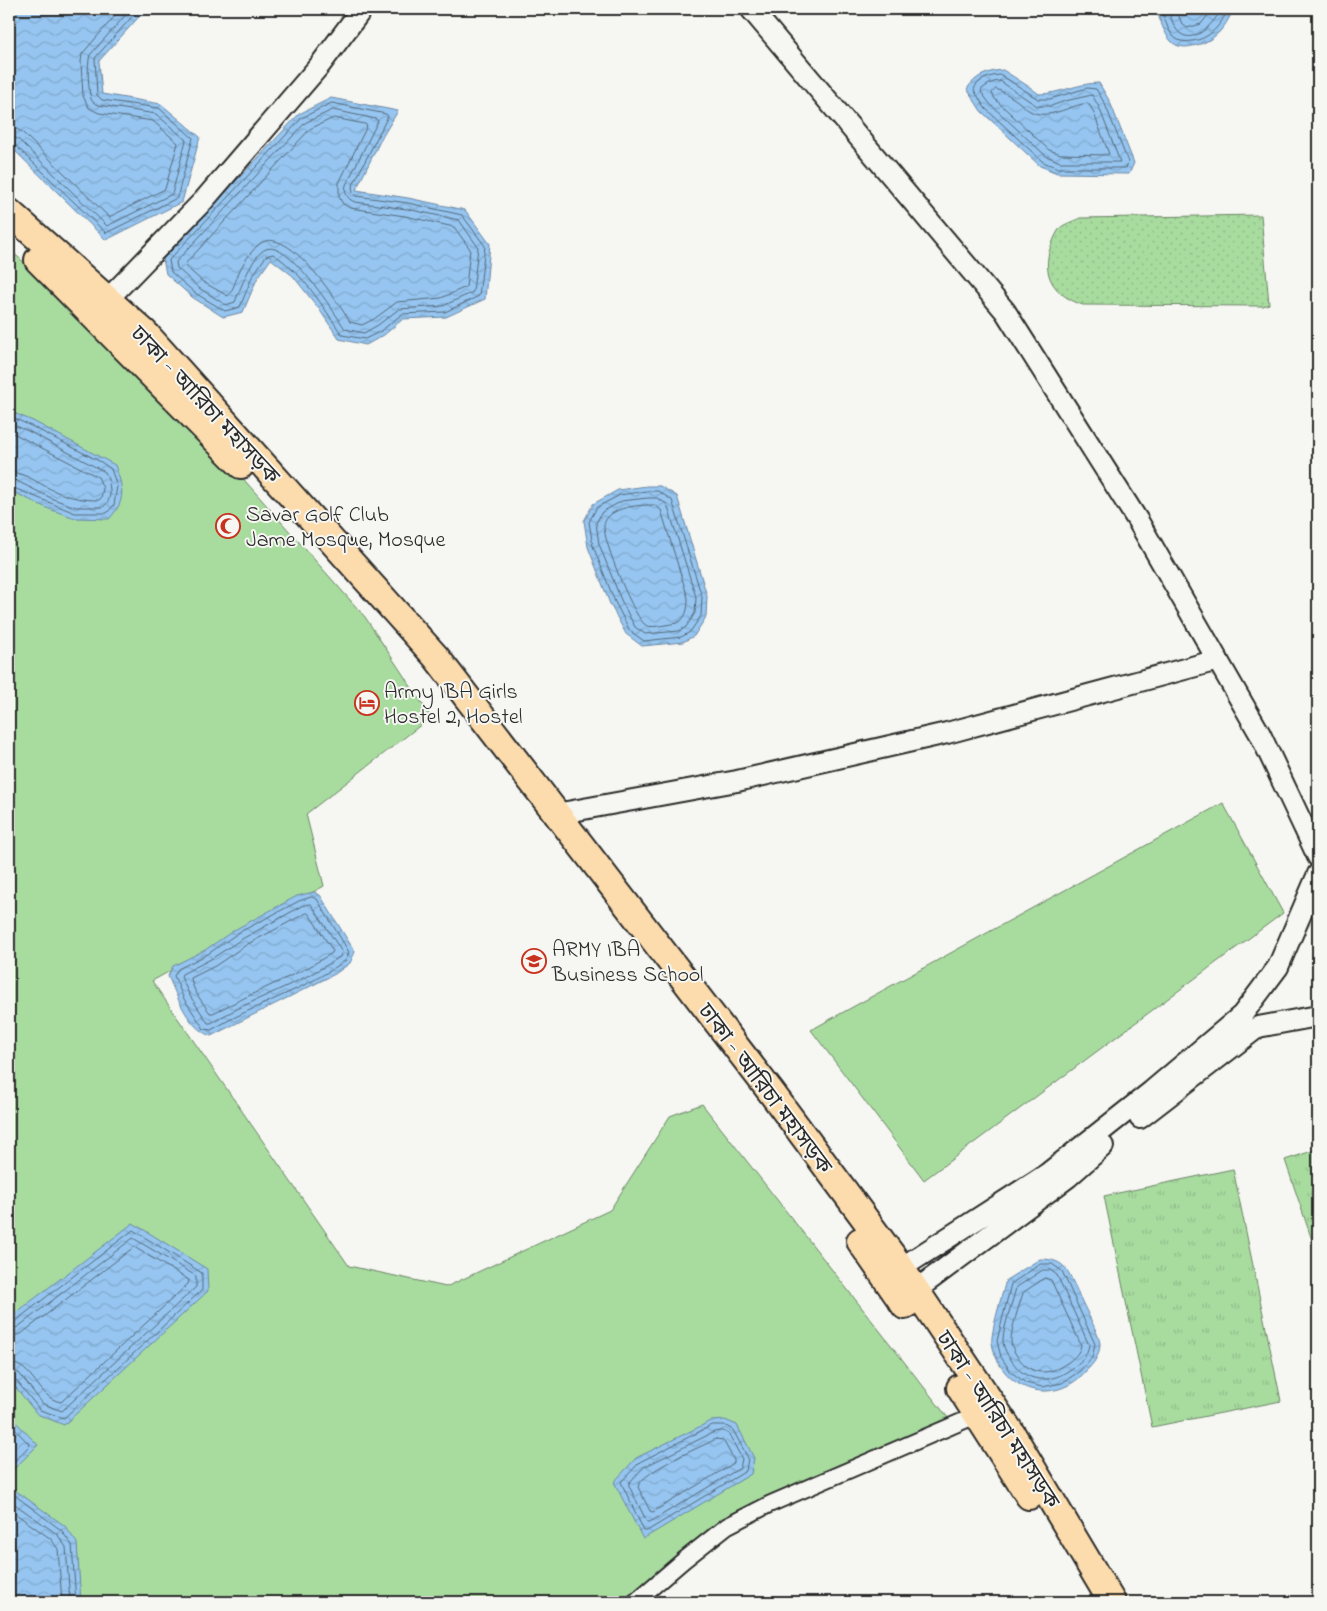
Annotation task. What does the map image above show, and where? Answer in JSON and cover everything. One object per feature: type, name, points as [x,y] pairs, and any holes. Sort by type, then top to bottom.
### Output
[{"type":"highway","name":"ঢাকা - আরিচা মহাসড়ক","points":[[9,212],[100,308],[145,333],[436,657],[771,1092],[901,1268],[1012,1434],[1112,1602]]},
{"type":"highway","points":[[9,233],[100,308],[358,584],[605,900],[814,1174],[947,1368],[1068,1558],[1092,1602]]},
{"type":"street","points":[[100,308],[204,200],[320,65],[362,9]]},
{"type":"street","points":[[750,9],[1005,311],[1138,521],[1218,660],[1260,734],[1318,857]]},
{"type":"street","points":[[556,814],[738,781],[947,733],[1218,660]]},
{"type":"street","points":[[901,1268],[1047,1174],[1152,1091],[1242,1015],[1278,967],[1318,874]]},
{"type":"street","points":[[916,1290],[1068,1177],[1099,1149],[1258,1027],[1318,1016]]},
{"type":"street","points":[[635,1602],[727,1526],[770,1504],[977,1415]]},
{"type":"green space","points":[[1261,215],[1269,304],[1263,306],[1083,305],[1073,301],[1058,290],[1052,283],[1049,275],[1047,266],[1048,256],[1057,232],[1060,228],[1080,218]]},
{"type":"green space","points":[[9,249],[156,380],[365,617],[431,717],[306,814],[324,886],[152,981],[349,1266],[446,1287],[610,1210],[670,1116],[702,1104],[956,1428],[727,1526],[640,1602],[9,1602]]},
{"type":"green space","points":[[1223,803],[1283,913],[924,1180],[811,1030]]},
{"type":"green space","points":[[1318,1149],[1318,1258],[1285,1160]]},
{"type":"green space","points":[[1233,1169],[1281,1401],[1152,1427],[1104,1196]]},
{"type":"water","points":[[9,9],[146,9],[99,61],[102,94],[161,104],[200,137],[182,202],[106,240],[9,145]]},
{"type":"water","points":[[1156,9],[1233,9],[1227,22],[1218,34],[1206,42],[1186,47],[1178,46],[1171,41],[1164,30]]},
{"type":"water","points":[[1003,70],[1039,94],[1099,83],[1110,102],[1134,163],[1129,174],[1057,173],[1040,166],[981,111],[967,89],[970,84],[982,75]]},
{"type":"water","points":[[331,98],[398,111],[381,139],[356,190],[408,198],[465,210],[490,244],[485,299],[446,317],[403,319],[384,335],[366,345],[339,339],[319,309],[293,276],[271,259],[257,279],[243,312],[223,317],[192,297],[166,274],[163,259],[299,114]]},
{"type":"water","points":[[9,411],[33,421],[115,465],[122,493],[119,506],[109,519],[75,518],[49,509],[9,490]]},
{"type":"water","points":[[660,486],[677,496],[707,596],[706,617],[694,636],[683,642],[642,646],[626,634],[610,604],[588,547],[584,521],[593,504],[618,490]]},
{"type":"water","points":[[314,892],[320,895],[355,952],[350,963],[335,974],[211,1036],[203,1032],[190,1019],[179,1002],[168,976],[173,966],[205,950],[236,929],[297,896]]},
{"type":"water","points":[[133,1223],[207,1269],[208,1291],[64,1425],[37,1414],[9,1379],[9,1321],[13,1315]]},
{"type":"water","points":[[1040,1259],[1056,1261],[1069,1273],[1100,1341],[1099,1353],[1086,1371],[1073,1382],[1059,1389],[1044,1391],[1030,1389],[1017,1383],[1006,1373],[997,1360],[992,1343],[995,1322],[1006,1280]]},
{"type":"water","points":[[9,1415],[38,1445],[9,1474]]},
{"type":"water","points":[[725,1420],[737,1425],[754,1458],[751,1474],[643,1539],[614,1482],[636,1458],[711,1421]]},
{"type":"water","points":[[9,1484],[65,1526],[77,1543],[81,1602],[9,1602]]},
{"type":"place","name":"Savar Golf Club Jame Mosque, Mosque","points":[[228,526]]},
{"type":"place","name":"Army IBA Girls Hostel 2, Hostel","points":[[367,703]]},
{"type":"place","name":"ARMY IBA Business School","points":[[534,961]]}]
